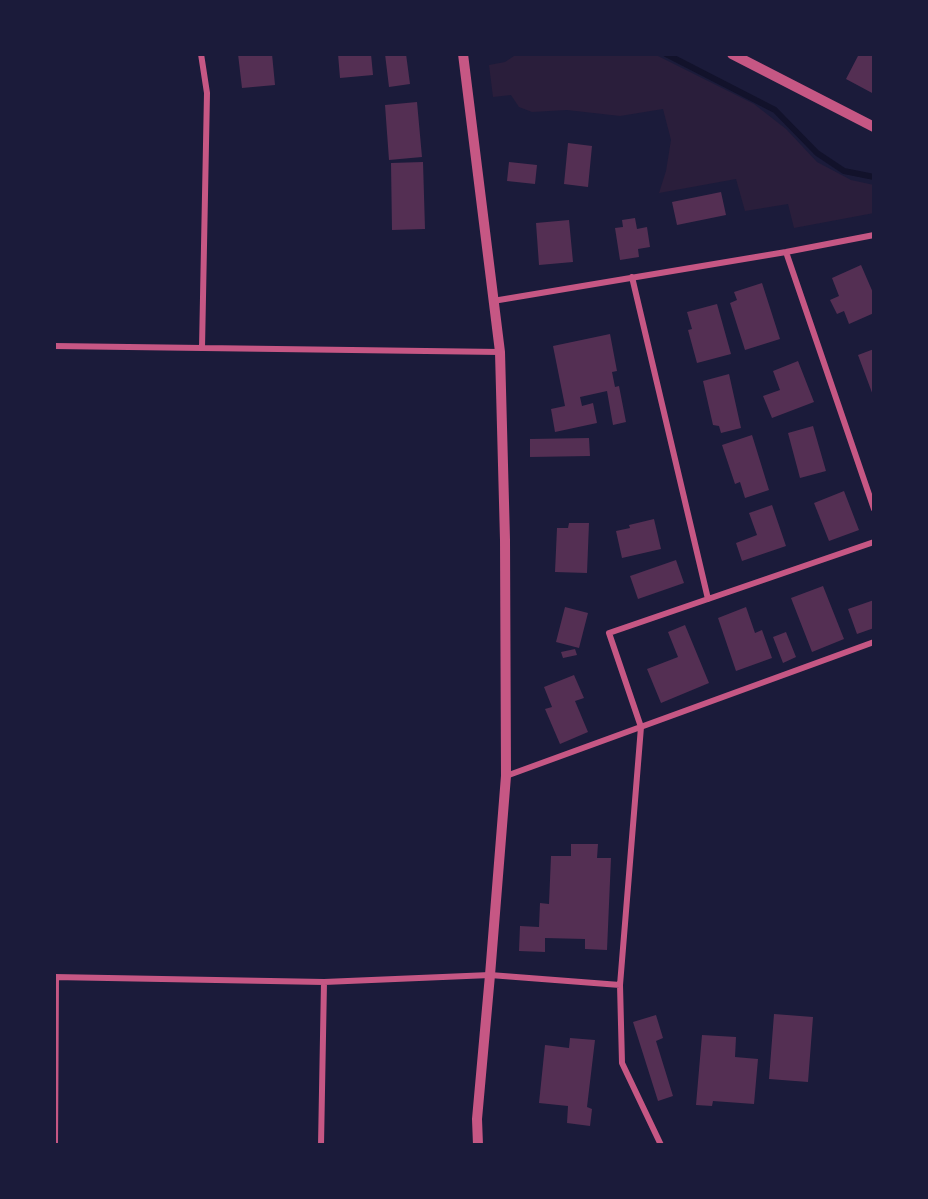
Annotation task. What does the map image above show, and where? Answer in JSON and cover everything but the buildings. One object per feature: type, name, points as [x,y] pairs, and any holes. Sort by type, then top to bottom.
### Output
[{"type":"street","points":[[201,54],[207,93],[202,348]]},
{"type":"street","points":[[464,54],[500,352],[505,540],[506,776],[477,1119],[477,1145]]},
{"type":"street","points":[[732,54],[874,127]]},
{"type":"street","points":[[494,301],[874,235]]},
{"type":"street","points":[[786,252],[874,509]]},
{"type":"street","points":[[632,277],[708,599]]},
{"type":"street","points":[[54,346],[500,352]]},
{"type":"street","points":[[661,1145],[622,1063],[620,985],[641,727],[609,633],[874,542]]},
{"type":"street","points":[[506,776],[874,642]]},
{"type":"street","points":[[55,1145],[55,977],[324,982],[490,975],[620,985]]},
{"type":"street","points":[[321,1145],[324,982]]},
{"type":"shaded area","points":[[517,54],[654,54],[754,104],[786,129],[817,162],[851,180],[874,185],[874,213],[794,228],[788,204],[745,211],[736,179],[659,193],[666,171],[671,140],[663,109],[620,116],[567,110],[532,112],[519,107],[511,95],[493,97],[489,65],[505,62]]},
{"type":"waterway","points":[[666,54],[775,110],[817,153],[844,171],[874,177]]}]
